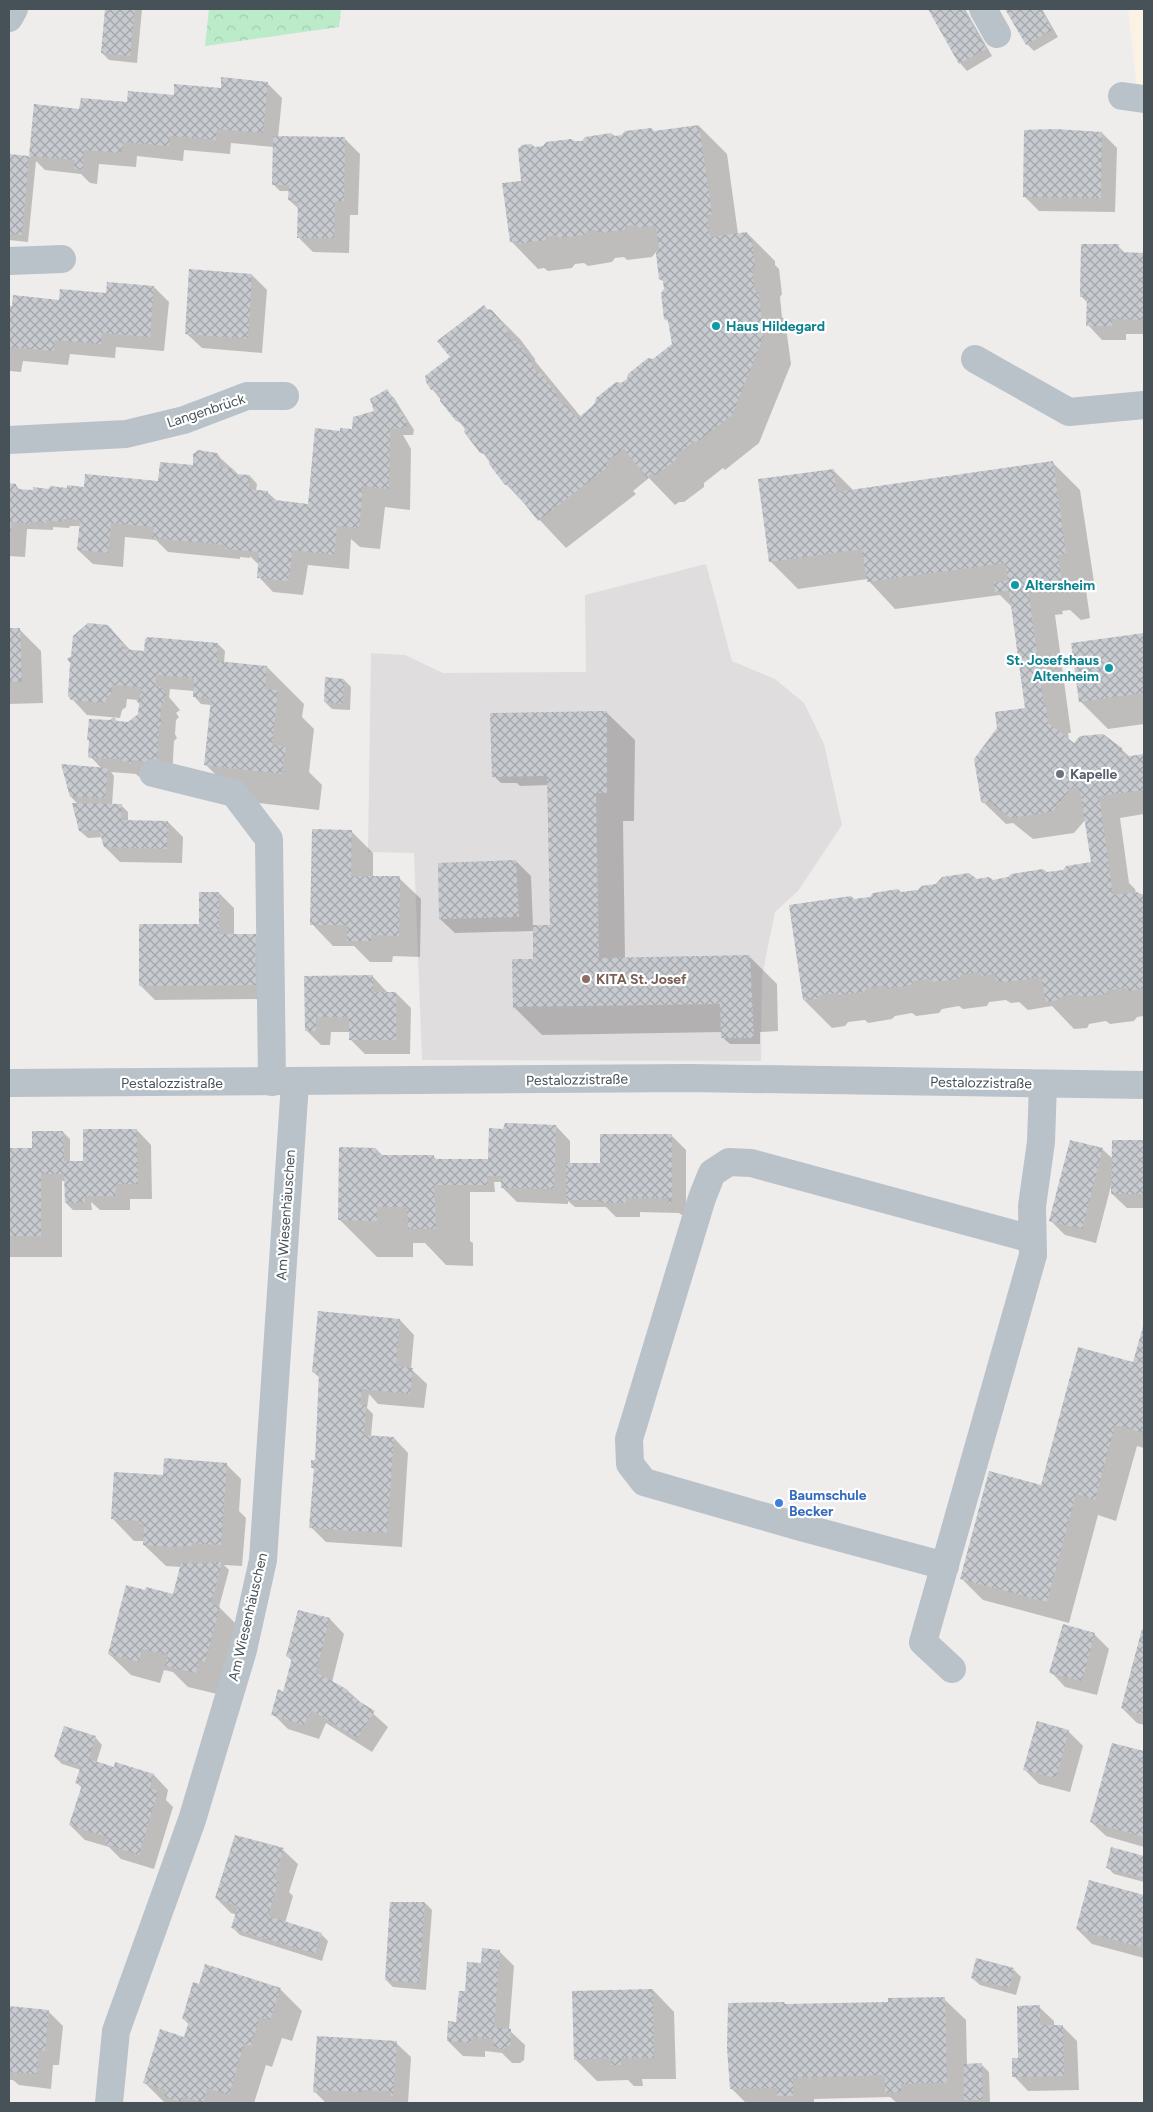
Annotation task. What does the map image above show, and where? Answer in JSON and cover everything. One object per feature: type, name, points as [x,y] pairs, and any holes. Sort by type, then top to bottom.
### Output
[{"type":"street","points":[[9,18],[14,9]]},
{"type":"street","points":[[983,9],[997,34]]},
{"type":"street","points":[[9,261],[62,259]]},
{"type":"street","points":[[975,359],[1068,412],[1144,405]]},
{"type":"street","name":"Langenbrück","points":[[9,440],[126,434],[184,420],[246,396],[285,396]]},
{"type":"street","name":"Am Wiesenhäuschen","points":[[109,2103],[116,2031],[192,1820],[243,1650],[263,1560],[283,1082],[269,839],[234,793],[153,773]]},
{"type":"street","name":"Pestalozzistraße","points":[[9,1084],[690,1078],[1144,1085]]},
{"type":"street","points":[[952,1668],[923,1642],[1033,1255],[1032,1206],[1041,1142],[1043,1084]]},
{"type":"street","points":[[945,1566],[806,1529],[644,1482],[630,1464],[629,1438],[702,1198],[712,1173],[729,1162],[751,1164],[1032,1238]]},
{"type":"shaded area","points":[[1128,9],[1144,9],[1144,90],[1137,89]]},
{"type":"shaded area","points":[[706,564],[732,661],[775,679],[804,703],[824,744],[842,825],[798,891],[775,912],[762,976],[761,1061],[422,1060],[414,853],[368,852],[371,653],[405,655],[443,673],[586,672],[585,595]]},
{"type":"green space","points":[[209,9],[341,9],[339,27],[205,46]]},
{"type":"building","points":[[105,9],[135,9],[130,56],[101,53]]},
{"type":"building","points":[[928,9],[963,9],[986,49],[959,64]]},
{"type":"building","points":[[1005,9],[1041,9],[1052,30],[1026,45]]},
{"type":"building","points":[[221,77],[268,82],[263,133],[217,129],[216,140],[170,136],[169,146],[123,142],[122,153],[84,150],[83,170],[74,169],[75,160],[29,156],[34,104],[79,109],[81,98],[127,102],[128,91],[174,95],[174,84],[221,88]]},
{"type":"building","name":"Haus Hildegard","points":[[699,125],[712,214],[707,215],[710,237],[747,232],[748,237],[752,240],[755,266],[752,269],[755,291],[758,291],[764,336],[732,415],[696,443],[694,441],[677,455],[676,460],[656,475],[651,474],[647,478],[624,449],[606,462],[609,466],[538,521],[510,485],[505,485],[489,464],[490,459],[485,454],[480,453],[464,432],[465,428],[461,422],[456,421],[440,401],[441,396],[436,390],[431,390],[426,382],[425,376],[450,357],[437,341],[484,305],[487,309],[492,310],[508,330],[507,335],[512,341],[517,341],[532,362],[532,366],[537,372],[541,373],[557,394],[561,404],[566,405],[577,419],[595,403],[596,398],[616,382],[621,383],[627,379],[628,374],[648,358],[653,359],[672,344],[668,321],[664,319],[661,293],[664,289],[663,281],[659,279],[656,253],[659,249],[656,226],[639,228],[635,225],[627,226],[624,230],[599,233],[595,230],[587,231],[584,235],[559,238],[555,235],[545,240],[519,244],[515,241],[510,242],[502,183],[521,181],[518,149],[522,145],[531,144],[535,147],[543,146],[546,142],[571,139],[582,141],[585,137],[611,133],[615,136],[622,135],[625,131],[651,128],[654,131]]},
{"type":"building","points":[[1055,129],[1102,132],[1101,198],[1023,197],[1024,130]]},
{"type":"building","points":[[273,136],[345,137],[344,201],[335,201],[334,238],[297,238],[298,201],[288,200],[289,185],[272,185]]},
{"type":"building","points":[[9,154],[29,156],[22,235],[9,234]]},
{"type":"building","points":[[1081,244],[1119,244],[1119,252],[1144,253],[1144,320],[1112,319],[1112,326],[1086,326],[1087,297],[1080,297]]},
{"type":"building","points":[[189,269],[252,274],[248,339],[185,334]]},
{"type":"building","points":[[107,282],[154,286],[150,337],[102,333],[101,344],[55,340],[54,351],[9,347],[9,306],[12,306],[13,295],[59,300],[60,289],[106,293]]},
{"type":"building","points":[[387,389],[407,422],[407,428],[390,429],[389,489],[363,486],[359,528],[337,526],[334,555],[293,550],[288,581],[257,578],[259,552],[225,549],[225,545],[152,538],[154,527],[111,523],[108,553],[77,550],[80,520],[63,519],[63,522],[46,520],[46,523],[30,522],[30,524],[12,522],[9,544],[9,483],[16,484],[16,489],[33,490],[33,487],[49,489],[50,486],[67,488],[67,485],[84,487],[85,474],[158,481],[160,462],[193,465],[193,454],[198,450],[217,453],[220,457],[219,467],[234,469],[234,474],[250,475],[249,489],[268,491],[267,499],[308,504],[315,428],[340,431],[340,428],[352,429],[353,417],[374,411],[370,399]]},
{"type":"building","points":[[1053,461],[1066,554],[1058,555],[1063,591],[1052,593],[1050,581],[1035,583],[1036,587],[1028,588],[1044,705],[1046,705],[1047,722],[1074,743],[1080,736],[1103,734],[1122,748],[1123,757],[1144,754],[1144,790],[1099,796],[1113,895],[1137,892],[1144,894],[1144,988],[1129,991],[1125,988],[1109,990],[1106,994],[1082,997],[1077,994],[1062,996],[1059,1000],[1046,1002],[1041,977],[1000,983],[996,980],[995,974],[982,976],[978,972],[961,975],[959,979],[934,982],[930,979],[914,981],[911,985],[887,989],[883,986],[867,988],[864,992],[820,995],[817,999],[803,1000],[789,905],[851,896],[854,899],[870,897],[873,893],[898,889],[901,892],[918,890],[921,886],[936,884],[942,877],[969,873],[977,879],[989,877],[993,880],[1008,877],[1011,874],[1043,869],[1047,872],[1063,870],[1066,866],[1091,862],[1080,791],[1077,788],[1068,789],[1069,791],[1052,812],[1010,818],[994,806],[992,802],[983,803],[981,801],[974,759],[997,728],[995,712],[1025,708],[1009,591],[995,592],[994,582],[1008,580],[1005,563],[867,582],[862,549],[769,562],[758,479],[834,469],[836,492]]},
{"type":"building","points":[[88,623],[108,625],[123,643],[123,649],[144,651],[145,639],[148,637],[218,643],[217,661],[267,666],[265,689],[278,690],[272,745],[286,747],[282,774],[204,765],[211,699],[193,697],[194,678],[156,675],[155,686],[161,687],[166,695],[162,698],[165,702],[161,705],[160,718],[163,722],[159,726],[157,764],[134,760],[130,764],[127,760],[123,763],[120,759],[89,758],[89,740],[87,740],[89,719],[110,720],[114,717],[117,721],[128,722],[138,714],[139,704],[136,700],[140,697],[141,687],[112,685],[112,693],[108,696],[105,703],[71,700],[68,696],[70,663],[67,659],[71,656],[73,636]]},
{"type":"building","points":[[9,628],[20,628],[22,682],[9,682]]},
{"type":"building","name":"St. Josefshaus Altenheim","points":[[1144,633],[1144,693],[1079,702],[1071,643]]},
{"type":"building","points":[[325,677],[344,679],[343,704],[324,702]]},
{"type":"building","points":[[607,711],[607,793],[596,793],[599,958],[750,955],[754,1038],[721,1038],[720,1004],[514,1007],[513,1011],[512,959],[533,959],[533,925],[550,925],[547,776],[492,777],[490,713]]},
{"type":"building","points":[[61,764],[108,768],[105,798],[70,797]]},
{"type":"building","points":[[72,803],[122,804],[121,820],[168,821],[167,849],[104,847],[99,830],[79,831]]},
{"type":"building","points":[[312,829],[352,830],[351,876],[400,876],[399,936],[371,935],[371,941],[347,941],[347,925],[310,925]]},
{"type":"building","points":[[516,860],[519,917],[439,919],[438,863]]},
{"type":"building","points":[[199,892],[219,892],[219,934],[256,934],[256,985],[139,986],[139,924],[199,924]]},
{"type":"building","points":[[373,975],[373,992],[396,992],[396,1040],[349,1040],[349,1017],[316,1017],[316,1031],[305,1031],[304,976]]},
{"type":"building","points":[[505,1123],[556,1125],[554,1189],[501,1188],[501,1176],[487,1176],[488,1185],[434,1185],[436,1229],[408,1229],[407,1207],[377,1207],[377,1221],[338,1220],[339,1147],[376,1148],[376,1155],[434,1155],[434,1159],[488,1159],[489,1128],[503,1129]]},
{"type":"building","points":[[83,1129],[137,1129],[138,1184],[116,1184],[115,1196],[85,1196],[85,1203],[65,1203],[64,1174],[41,1174],[41,1236],[9,1236],[9,1148],[32,1148],[32,1131],[63,1131],[64,1161],[83,1161]]},
{"type":"building","points":[[600,1134],[672,1134],[672,1203],[668,1203],[668,1198],[626,1198],[626,1203],[600,1203],[599,1200],[566,1200],[566,1163],[600,1163]]},
{"type":"building","points":[[1070,1140],[1103,1148],[1082,1229],[1049,1221]]},
{"type":"building","points":[[1112,1140],[1144,1140],[1144,1194],[1111,1194]]},
{"type":"building","points":[[318,1311],[400,1319],[396,1366],[413,1368],[410,1394],[362,1389],[360,1405],[366,1405],[364,1435],[394,1437],[387,1533],[309,1528],[314,1468],[311,1468],[311,1460],[315,1460],[319,1373],[312,1372]]},
{"type":"building","points":[[1144,1323],[1144,1433],[1115,1425],[1095,1500],[1076,1494],[1047,1602],[960,1579],[989,1471],[1041,1485],[1078,1347],[1133,1362]]},
{"type":"building","points":[[164,1458],[227,1463],[221,1545],[192,1543],[192,1546],[169,1547],[143,1545],[144,1524],[139,1524],[139,1521],[111,1519],[114,1472],[163,1475]]},
{"type":"building","points":[[222,1562],[211,1604],[220,1606],[205,1662],[199,1660],[196,1673],[165,1666],[168,1655],[142,1649],[139,1662],[108,1654],[126,1585],[145,1590],[146,1587],[173,1594],[181,1563]]},
{"type":"building","points":[[298,1610],[330,1618],[316,1672],[348,1690],[347,1694],[375,1711],[357,1738],[311,1710],[304,1725],[271,1715],[278,1689],[283,1692],[292,1658],[286,1656]]},
{"type":"building","points":[[1063,1624],[1095,1633],[1082,1681],[1049,1673]]},
{"type":"building","points":[[1142,1629],[1144,1630],[1144,1715],[1121,1708]]},
{"type":"building","points":[[1037,1721],[1069,1730],[1056,1778],[1023,1770]]},
{"type":"building","points":[[64,1726],[96,1736],[89,1759],[114,1767],[115,1762],[154,1774],[150,1788],[158,1791],[139,1855],[105,1844],[107,1837],[69,1825],[82,1785],[75,1783],[81,1766],[54,1757]]},
{"type":"building","points":[[1112,1743],[1144,1751],[1144,1837],[1090,1822]]},
{"type":"building","points":[[235,1835],[284,1848],[274,1879],[279,1881],[268,1916],[322,1933],[315,1954],[231,1928],[238,1906],[215,1898]]},
{"type":"building","points":[[1111,1847],[1144,1856],[1144,1878],[1106,1868]]},
{"type":"building","points":[[1089,1880],[1144,1895],[1144,1933],[1140,1947],[1076,1929]]},
{"type":"building","points":[[390,1902],[425,1902],[419,1983],[385,1980]]},
{"type":"building","points":[[482,1948],[500,1950],[494,2027],[511,2029],[510,2045],[502,2050],[494,2046],[493,2039],[471,2037],[471,2043],[447,2041],[448,2021],[456,2022],[459,1991],[465,1991],[467,1962],[481,1963]]},
{"type":"building","points":[[976,1958],[1014,1968],[1009,1988],[971,1978]]},
{"type":"building","points":[[205,1964],[281,1988],[270,2020],[260,2017],[251,2046],[244,2044],[229,2095],[207,2088],[203,2103],[183,2096],[181,2102],[164,2097],[166,2090],[143,2083],[160,2029],[184,2037],[189,2021],[182,2019],[193,1982],[199,1984]]},
{"type":"building","points":[[653,1989],[654,2058],[621,2058],[621,2065],[611,2065],[611,2058],[574,2060],[572,1991]]},
{"type":"building","points":[[945,1997],[947,2083],[901,2084],[901,2092],[885,2093],[885,2075],[793,2078],[793,2096],[777,2096],[777,2088],[730,2089],[727,2048],[728,2003],[888,2002],[888,1998]]},
{"type":"building","points":[[1040,2005],[1040,2025],[1063,2025],[1064,2076],[1012,2077],[1012,2058],[1018,2058],[1017,2006]]},
{"type":"building","points":[[9,2006],[49,2010],[45,2051],[39,2050],[37,2074],[9,2072]]},
{"type":"building","points":[[317,2036],[397,2041],[393,2097],[391,2096],[391,2091],[317,2090],[316,2093],[313,2092]]},
{"type":"building","points":[[982,2063],[983,2100],[964,2100],[964,2064]]},
{"type":"place","name":"Haus Hildegard","points":[[716,326]]},
{"type":"place","name":"Altersheim","points":[[1015,585]]},
{"type":"place","name":"St. Josefshaus Altenheim","points":[[1109,668]]},
{"type":"place","name":"Kapelle","points":[[1060,774]]},
{"type":"place","name":"KITA St. Josef","points":[[586,979]]},
{"type":"place","name":"Baumschule Becker","points":[[779,1503]]}]
